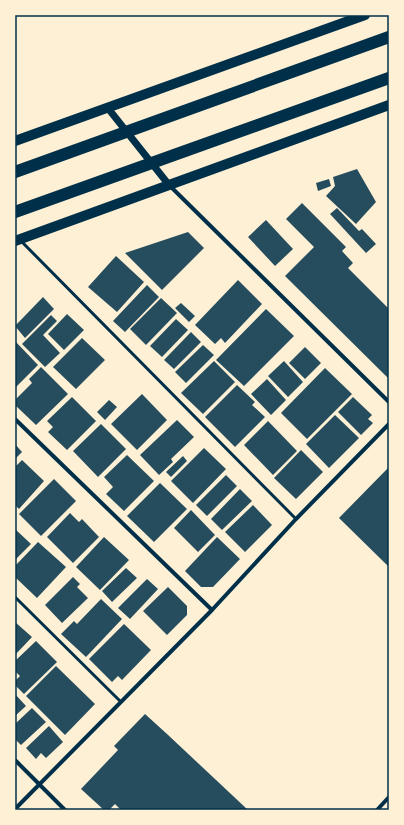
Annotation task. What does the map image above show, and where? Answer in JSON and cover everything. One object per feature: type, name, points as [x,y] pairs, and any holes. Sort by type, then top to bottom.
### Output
[{"type":"highway","points":[[15,172],[389,37]]},
{"type":"highway","points":[[15,212],[389,78]]},
{"type":"main road","points":[[15,140],[365,15]]},
{"type":"main road","points":[[17,240],[389,105]]},
{"type":"street","points":[[107,107],[170,185],[389,402]]},
{"type":"street","points":[[15,419],[212,610]]},
{"type":"street","points":[[15,808],[212,610],[296,518],[389,424]]},
{"type":"street","points":[[15,760],[65,810]]},
{"type":"street","points":[[377,810],[389,797]]},
{"type":"lane","points":[[17,240],[296,518]]},
{"type":"lane","points":[[15,597],[120,702]]},
{"type":"building","points":[[357,169],[376,202],[356,224],[326,196],[335,186],[333,177]]},
{"type":"building","points":[[329,179],[331,186],[318,191],[316,183]]},
{"type":"building","points":[[302,203],[346,247],[342,251],[353,263],[348,268],[389,309],[389,379],[285,276],[314,247],[286,219]]},
{"type":"building","points":[[337,208],[359,231],[362,229],[376,244],[366,253],[330,214]]},
{"type":"building","points":[[266,220],[293,249],[275,266],[248,237]]},
{"type":"building","points":[[188,232],[204,248],[162,290],[125,253]]},
{"type":"building","points":[[116,256],[144,282],[117,312],[88,287]]},
{"type":"building","points":[[238,280],[262,304],[225,343],[221,338],[215,344],[195,325]]},
{"type":"building","points":[[147,285],[159,297],[125,332],[113,321]]},
{"type":"building","points":[[43,297],[54,309],[25,338],[15,326]]},
{"type":"building","points":[[161,298],[177,313],[146,345],[130,329]]},
{"type":"building","points":[[181,303],[195,316],[189,322],[175,308]]},
{"type":"building","points":[[266,309],[294,336],[244,386],[216,360]]},
{"type":"building","points":[[67,314],[84,330],[64,350],[48,334]]},
{"type":"building","points":[[51,315],[57,321],[43,335],[60,353],[45,367],[22,344]]},
{"type":"building","points":[[176,319],[188,330],[162,357],[150,346]]},
{"type":"building","points":[[191,332],[201,342],[174,369],[164,360]]},
{"type":"building","points":[[82,338],[105,360],[76,389],[53,367]]},
{"type":"building","points":[[15,341],[38,365],[15,388]]},
{"type":"building","points":[[203,345],[214,355],[186,383],[175,372]]},
{"type":"building","points":[[305,347],[321,363],[305,379],[289,363]]},
{"type":"building","points":[[214,361],[235,382],[203,414],[181,393]]},
{"type":"building","points":[[284,361],[303,382],[288,397],[268,376]]},
{"type":"building","points":[[41,367],[68,394],[36,425],[15,405],[15,400],[32,383],[29,379]]},
{"type":"building","points":[[325,368],[352,394],[307,439],[281,413]]},
{"type":"building","points":[[267,379],[286,400],[271,415],[251,394]]},
{"type":"building","points":[[237,385],[255,402],[252,405],[265,417],[235,447],[205,417]]},
{"type":"building","points":[[142,394],[167,420],[137,450],[111,424]]},
{"type":"building","points":[[72,397],[96,421],[67,450],[48,432],[53,427],[47,421]]},
{"type":"building","points":[[353,397],[372,415],[368,419],[373,423],[361,435],[338,412]]},
{"type":"building","points":[[109,400],[117,407],[105,420],[97,412]]},
{"type":"building","points":[[335,415],[359,438],[329,468],[306,444]]},
{"type":"building","points":[[177,420],[194,437],[171,459],[173,462],[159,475],[140,455]]},
{"type":"building","points":[[268,421],[297,451],[273,475],[244,445]]},
{"type":"building","points":[[101,424],[126,449],[98,477],[73,451]]},
{"type":"building","points":[[15,444],[22,452],[15,459]]},
{"type":"building","points":[[204,448],[226,469],[193,503],[171,481]]},
{"type":"building","points":[[301,450],[323,472],[296,499],[274,478]]},
{"type":"building","points":[[127,455],[154,481],[124,511],[106,494],[113,487],[104,477]]},
{"type":"building","points":[[183,456],[187,461],[171,477],[166,472]]},
{"type":"building","points":[[22,460],[44,481],[19,509],[15,505],[15,467]]},
{"type":"building","points":[[389,467],[389,567],[339,518]]},
{"type":"building","points":[[226,475],[237,486],[207,516],[196,505]]},
{"type":"building","points":[[54,479],[76,501],[41,536],[19,514]]},
{"type":"building","points":[[160,483],[187,509],[154,542],[127,516]]},
{"type":"building","points":[[240,489],[252,501],[222,530],[211,519]]},
{"type":"building","points":[[253,505],[272,525],[245,552],[225,532]]},
{"type":"building","points":[[191,510],[215,535],[198,552],[174,528]]},
{"type":"building","points":[[70,513],[79,522],[82,519],[99,537],[73,563],[47,537]]},
{"type":"building","points":[[15,529],[31,544],[15,560]]},
{"type":"building","points":[[104,537],[129,560],[100,590],[76,567]]},
{"type":"building","points":[[217,537],[240,559],[213,587],[201,587],[185,571]]},
{"type":"building","points":[[38,542],[66,567],[37,598],[15,577],[15,566]]},
{"type":"building","points":[[126,568],[137,578],[112,602],[102,591]]},
{"type":"building","points":[[73,577],[80,584],[77,587],[88,598],[62,623],[45,605]]},
{"type":"building","points":[[147,579],[158,589],[130,619],[118,608]]},
{"type":"building","points":[[168,587],[187,606],[187,615],[167,635],[143,611]]},
{"type":"building","points":[[101,599],[122,619],[86,657],[61,634],[74,621],[77,624]]},
{"type":"building","points":[[15,622],[32,637],[15,655]]},
{"type":"building","points":[[124,624],[151,650],[122,680],[118,676],[112,682],[89,659]]},
{"type":"building","points":[[36,641],[57,662],[24,694],[15,685],[15,681],[20,676],[15,671],[15,661]]},
{"type":"building","points":[[56,666],[95,704],[65,735],[26,696]]},
{"type":"building","points":[[15,694],[26,706],[15,716]]},
{"type":"building","points":[[32,708],[46,722],[21,745],[15,739],[15,724]]},
{"type":"building","points":[[145,714],[248,810],[121,810],[115,804],[109,810],[104,810],[81,789],[118,750],[114,746]]},
{"type":"building","points":[[49,726],[63,742],[46,758],[41,753],[36,759],[26,748]]}]
